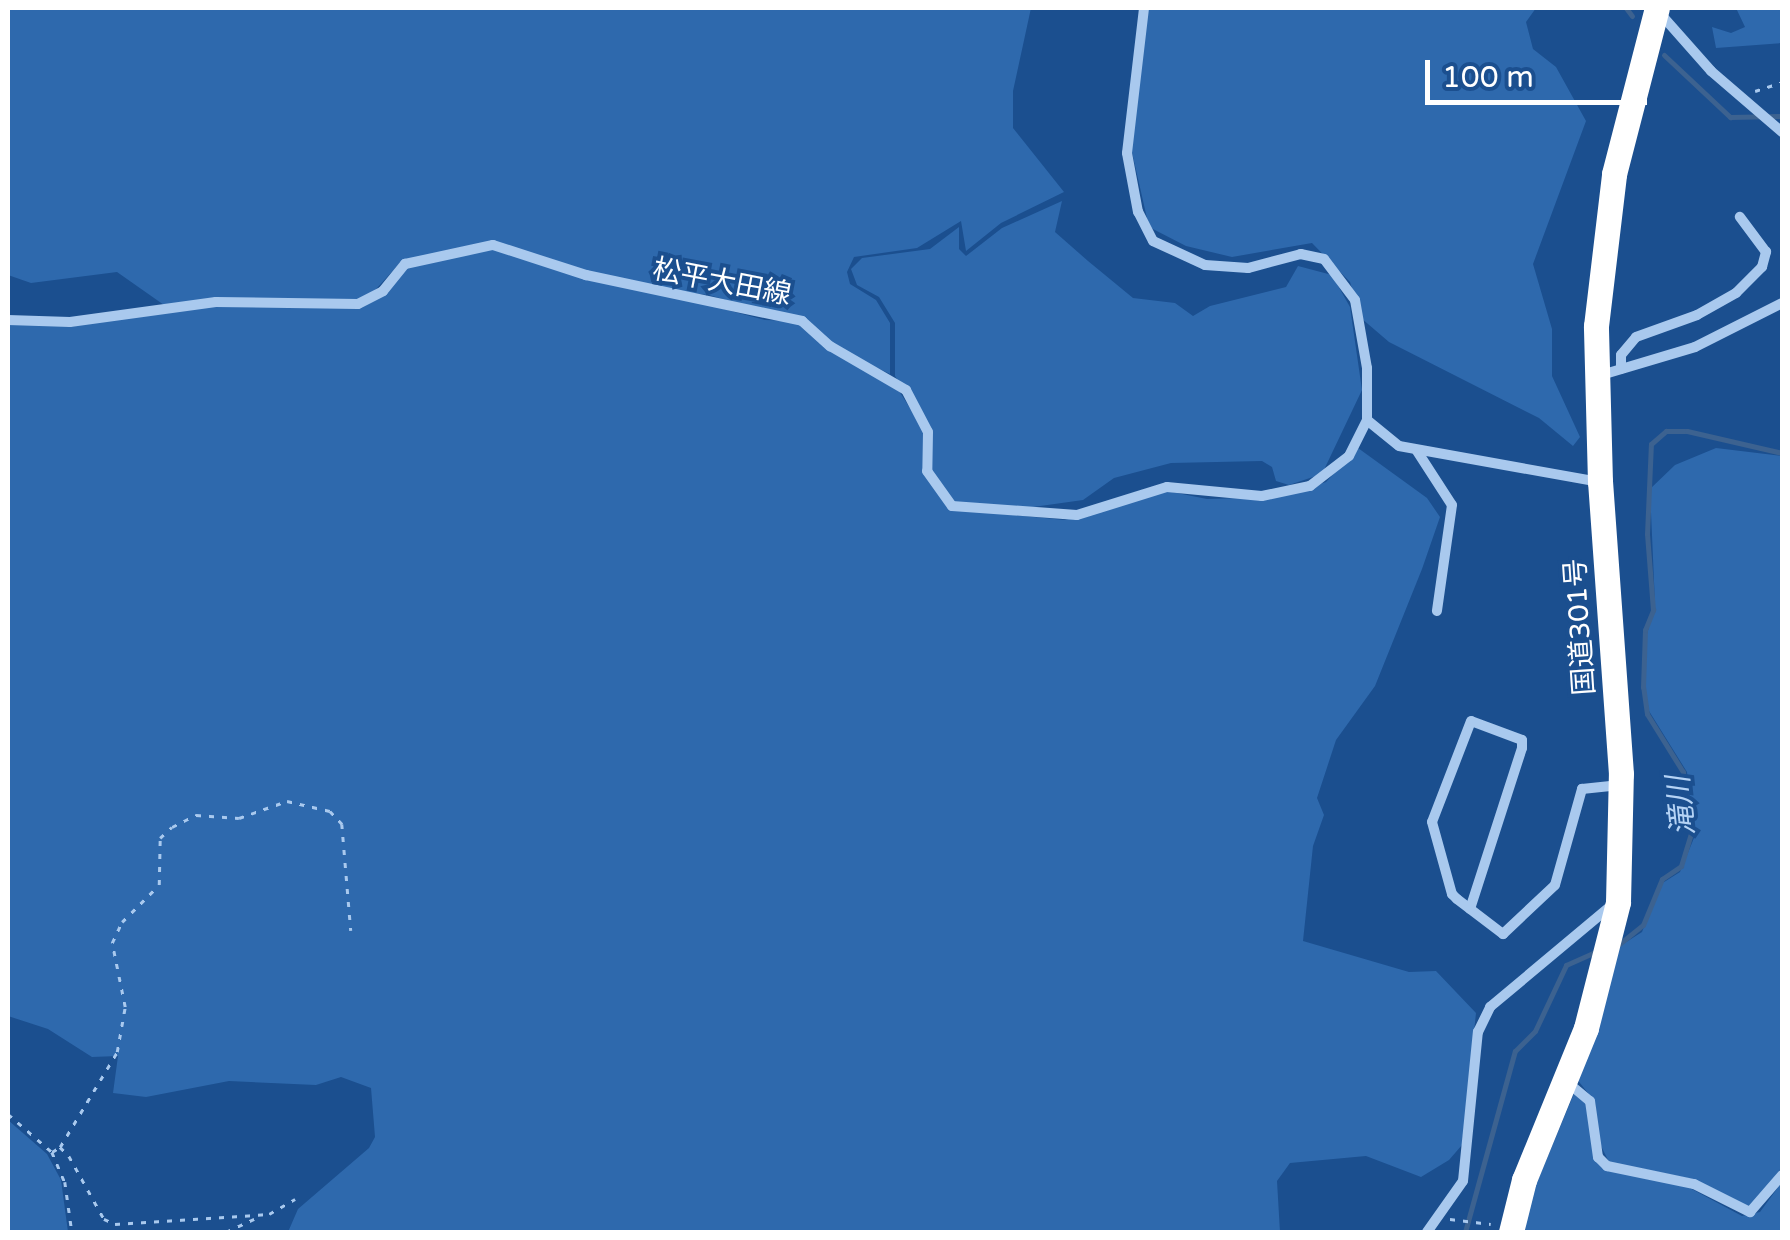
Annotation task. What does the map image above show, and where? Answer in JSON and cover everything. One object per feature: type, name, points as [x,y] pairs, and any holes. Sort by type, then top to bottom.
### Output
[{"type":"highway","name":"国道301号","points":[[1512,1232],[1524,1180],[1565,1081],[1606,963],[1618,902],[1621,785],[1600,482],[1609,372],[1606,222],[1628,104],[1657,8]]},
{"type":"street","points":[[1144,8],[1127,153],[1143,226],[1166,250],[1205,265],[1248,268],[1301,254],[1334,267],[1354,300],[1367,368],[1367,420],[1398,446],[1600,482]]},
{"type":"street","points":[[1657,8],[1782,132]]},
{"type":"street","points":[[1609,372],[1636,336],[1723,300],[1762,267],[1766,252],[1740,217]]},
{"type":"street","name":"松平大田線","points":[[8,320],[70,322],[216,302],[358,304],[383,291],[405,264],[493,245],[586,275],[802,321],[830,346],[903,387],[928,432],[927,471],[944,502],[1054,516],[1093,512],[1167,487],[1262,496],[1310,486],[1349,456],[1367,420]]},
{"type":"street","points":[[1609,372],[1696,347],[1782,303]]},
{"type":"street","points":[[1418,450],[1452,505],[1438,611]]},
{"type":"street","points":[[1470,909],[1522,748],[1522,740],[1471,721],[1432,822],[1452,894],[1470,909],[1508,934],[1555,884],[1582,789],[1621,785]]},
{"type":"street","points":[[1427,1232],[1463,1181],[1478,1032],[1490,1008],[1618,902]]},
{"type":"street","points":[[1565,1081],[1590,1101],[1598,1157],[1607,1166],[1694,1184],[1750,1212],[1782,1175]]},
{"type":"path","points":[[1740,94],[1782,82]]},
{"type":"path","points":[[52,1152],[60,1147],[121,1042],[125,1008],[112,942],[122,922],[159,885],[160,838],[172,827],[196,816],[255,814],[287,801],[330,811],[342,824],[352,931]]},
{"type":"path","points":[[8,1114],[52,1152],[65,1182],[72,1232]]},
{"type":"path","points":[[60,1147],[104,1219],[115,1224],[254,1216],[282,1210],[295,1199]]},
{"type":"path","points":[[226,1232],[249,1227],[254,1216]]},
{"type":"path","points":[[1456,1219],[1478,1222]]},
{"type":"shaded area","points":[[8,8],[1031,8],[1013,91],[1013,128],[1064,192],[1001,223],[966,251],[961,221],[917,248],[854,257],[847,272],[850,284],[876,300],[890,323],[890,374],[846,353],[809,324],[709,295],[646,288],[493,243],[399,264],[366,300],[164,305],[117,272],[31,283],[8,275]]},
{"type":"shaded area","points":[[1148,8],[1536,8],[1526,22],[1533,49],[1556,67],[1586,121],[1533,264],[1552,329],[1552,376],[1580,437],[1573,446],[1539,418],[1389,342],[1361,318],[1350,282],[1312,243],[1232,257],[1186,246],[1149,227],[1131,148]]},
{"type":"shaded area","points":[[1736,8],[1782,8],[1782,43],[1716,48],[1712,27],[1731,33],[1745,27]]},
{"type":"shaded area","points":[[1062,201],[1055,232],[1088,261],[1133,298],[1175,303],[1193,316],[1210,306],[1286,287],[1298,266],[1332,275],[1350,307],[1362,390],[1322,474],[1289,485],[1276,481],[1272,467],[1262,461],[1171,463],[1114,478],[1083,500],[1026,508],[954,502],[931,471],[930,433],[895,376],[895,323],[879,297],[857,285],[851,269],[862,258],[930,249],[959,227],[959,249],[966,256],[1002,228]]},
{"type":"shaded area","points":[[493,248],[765,320],[795,321],[892,380],[924,430],[924,474],[950,509],[1065,520],[1167,491],[1207,499],[1279,497],[1326,482],[1358,448],[1427,498],[1440,517],[1422,569],[1375,686],[1336,740],[1317,798],[1324,815],[1313,846],[1303,941],[1409,972],[1436,971],[1476,1013],[1462,1145],[1449,1160],[1421,1177],[1366,1156],[1290,1163],[1277,1181],[1280,1232],[288,1232],[298,1209],[369,1148],[375,1137],[371,1088],[341,1077],[316,1085],[229,1081],[146,1097],[113,1093],[118,1056],[92,1057],[48,1029],[8,1016],[8,324],[70,325],[164,308],[371,302],[399,269]]},
{"type":"shaded area","points":[[1716,448],[1782,456],[1782,1167],[1749,1209],[1692,1179],[1609,1162],[1599,1142],[1595,1102],[1576,1078],[1620,946],[1642,932],[1661,884],[1680,872],[1694,838],[1687,772],[1649,711],[1646,692],[1646,638],[1655,604],[1650,489],[1675,465]]},
{"type":"shaded area","points":[[1575,1091],[1589,1106],[1607,1170],[1688,1187],[1742,1216],[1760,1212],[1782,1182],[1782,1232],[1525,1232],[1528,1204]]},
{"type":"shaded area","points":[[8,1120],[47,1154],[61,1180],[68,1232],[8,1232]]},
{"type":"waterway","name":"滝川","points":[[1626,8],[1632,16]]},
{"type":"waterway","name":"滝川","points":[[1664,55],[1730,117],[1782,116]]},
{"type":"waterway","name":"滝川","points":[[1618,945],[1643,925],[1662,879],[1681,866],[1691,834],[1683,772],[1647,714],[1643,687],[1645,630],[1653,610],[1647,534],[1651,444],[1666,431],[1687,431],[1782,453]]},
{"type":"waterway","name":"滝川","points":[[1465,1232],[1515,1051],[1535,1031],[1566,965],[1598,951]]}]
